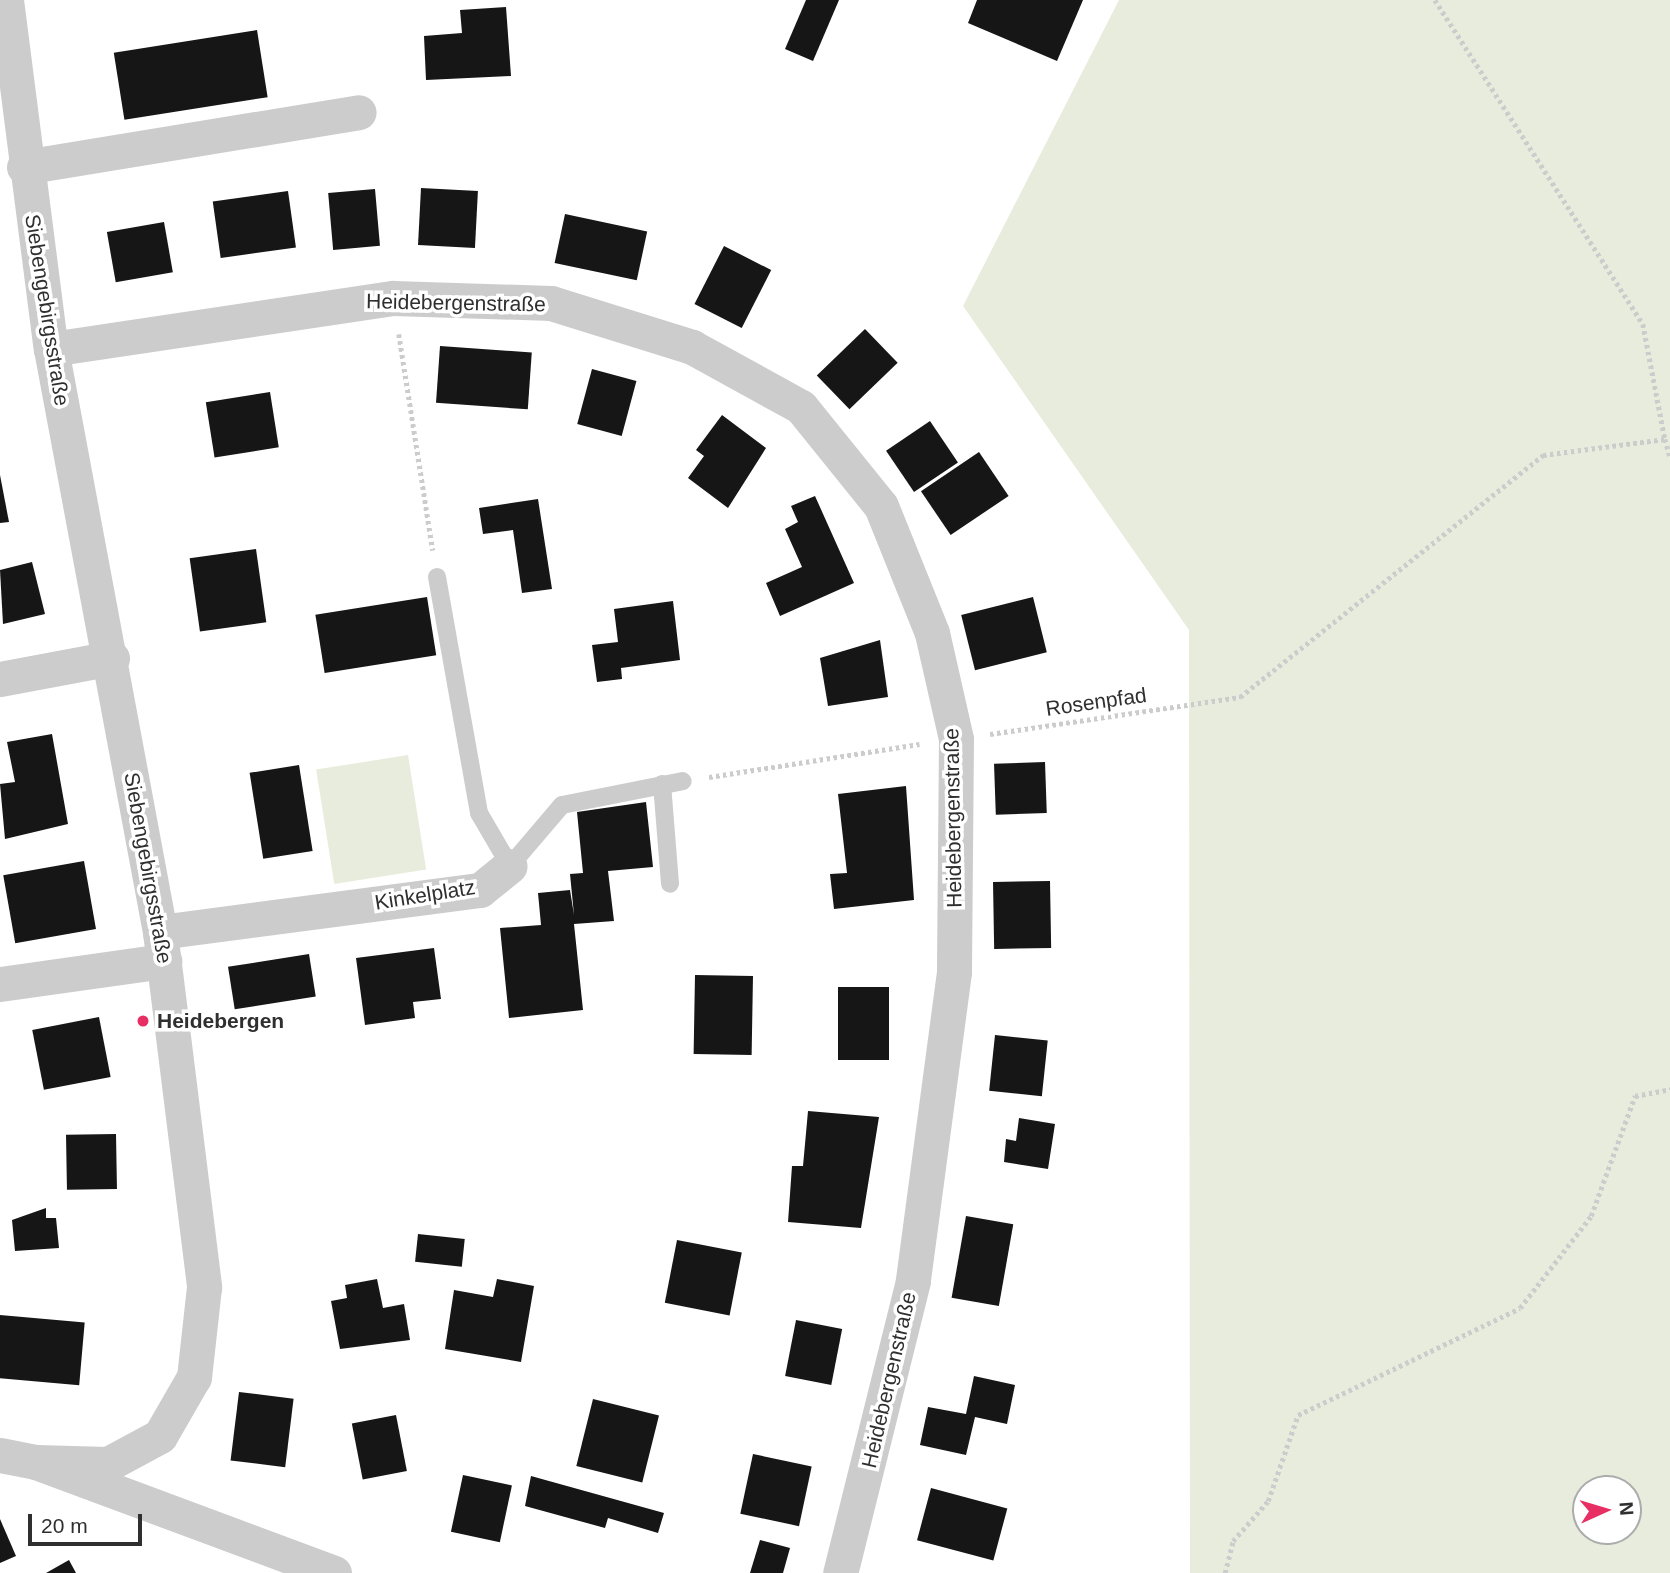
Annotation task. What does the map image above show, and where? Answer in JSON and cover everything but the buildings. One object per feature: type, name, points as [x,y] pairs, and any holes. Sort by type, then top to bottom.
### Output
[{"type":"street","name":"Siebengebirgsstraße","points":[[0,1455],[36,1462],[108,1464],[160,1436],[194,1377],[204,1287],[162,946],[112,658],[51,349],[24,167],[6,0]]},
{"type":"street","points":[[24,167],[359,111]]},
{"type":"street","name":"Heidebergenstraße","points":[[51,349],[393,298],[551,303],[692,347],[801,407],[881,506],[932,634],[956,739],[954,972],[913,1281],[840,1573]]},
{"type":"street","points":[[0,679],[112,658]]},
{"type":"street","name":"Kinkelplatz","points":[[0,984],[162,946],[480,890],[510,866]]},
{"type":"street","name":"Siebengebirgsstraße","points":[[36,1462],[334,1573]]},
{"type":"lane","points":[[438,577],[479,813],[510,866],[562,805],[683,780]]},
{"type":"lane","points":[[662,785],[670,884]]},
{"type":"path","points":[[1435,0],[1643,324],[1670,457]]},
{"type":"path","points":[[393,298],[438,577]]},
{"type":"path","name":"Rosenpfad","points":[[683,780],[1240,698],[1543,455],[1665,439]]},
{"type":"path","points":[[1226,1573],[1233,1541],[1268,1501],[1298,1415],[1520,1308],[1591,1216],[1635,1096],[1670,1089]]},
{"type":"green space","points":[[1119,0],[1670,0],[1670,1573],[1190,1573],[1189,630],[963,306]]},
{"type":"green space","points":[[408,755],[426,870],[334,884],[316,770]]},
{"type":"place","name":"Heidebergen","points":[[143,1021]]}]
